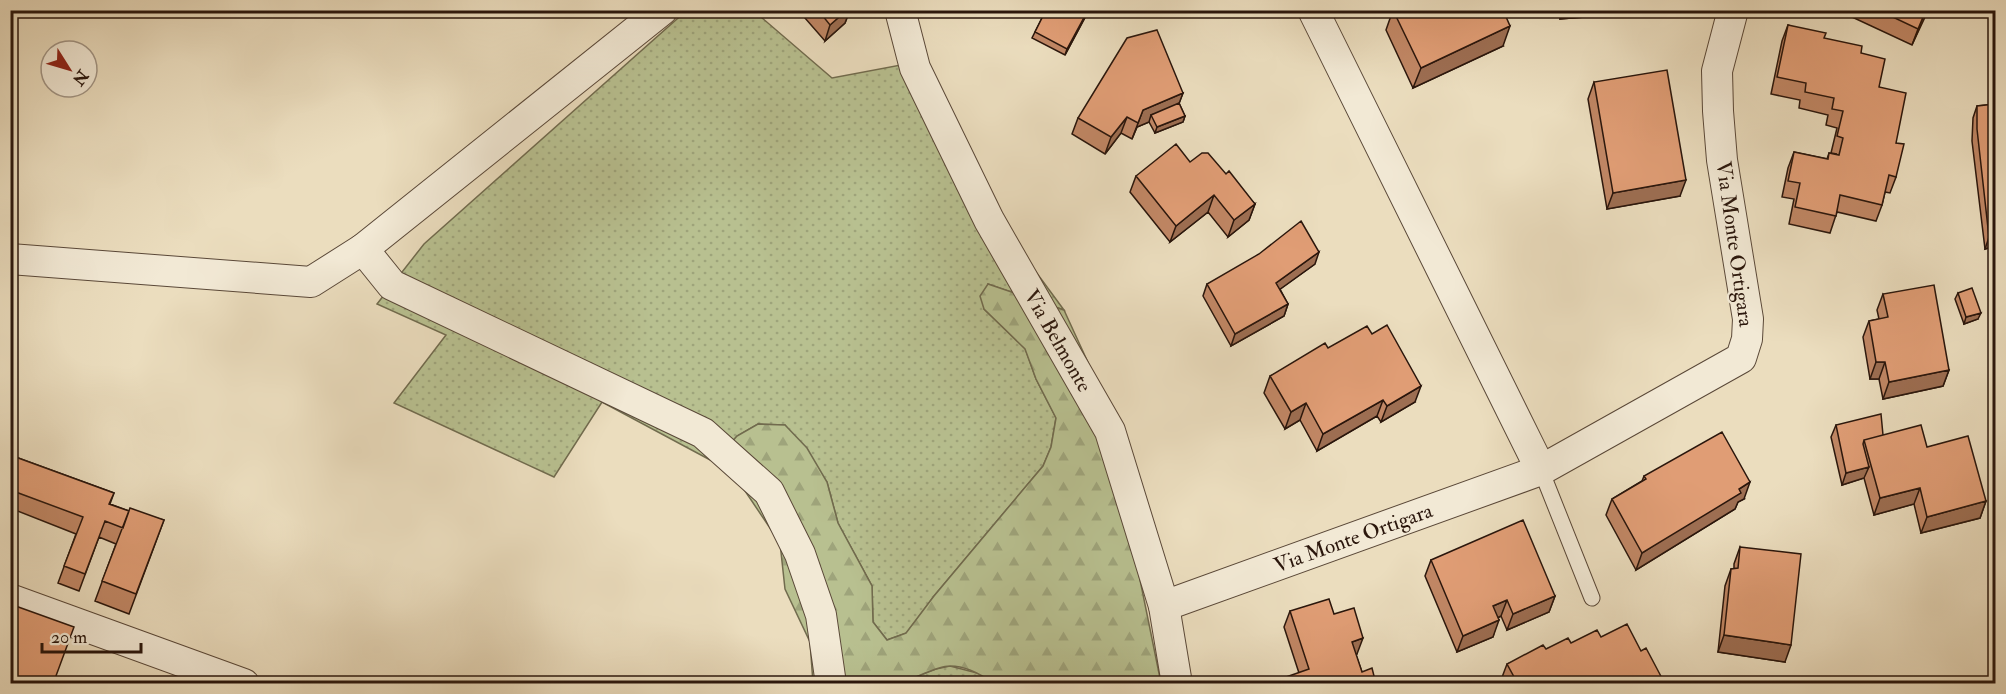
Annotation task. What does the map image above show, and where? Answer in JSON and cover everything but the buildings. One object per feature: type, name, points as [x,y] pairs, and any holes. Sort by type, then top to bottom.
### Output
[{"type":"street","points":[[10,259],[311,282],[363,249],[662,10]]},
{"type":"street","name":"Via Belmonte","points":[[900,10],[915,68],[990,220],[1110,431],[1164,606],[1177,684]]},
{"type":"street","points":[[1313,10],[1541,470]]},
{"type":"street","name":"Via Monte Ortigara","points":[[1164,606],[1541,470],[1741,358],[1747,339],[1748,319],[1722,160],[1717,91],[1717,71],[1733,10]]},
{"type":"street","points":[[363,249],[392,285],[703,433],[769,492],[800,554],[821,615],[831,684]]},
{"type":"street","points":[[10,599],[244,684]]},
{"type":"lane","points":[[1541,470],[1592,598]]},
{"type":"green space","points":[[686,11],[754,11],[832,78],[906,64],[955,162],[1064,310],[988,284],[984,309],[1025,348],[1036,379],[1056,418],[1051,447],[1043,466],[934,596],[907,633],[887,640],[873,622],[872,586],[838,523],[827,482],[785,425],[758,424],[737,436],[714,462],[602,402],[554,477],[394,403],[446,335],[377,304],[424,244]]},
{"type":"green space","points":[[988,284],[1064,310],[1102,393],[1161,683],[993,683],[962,668],[945,666],[903,683],[813,683],[810,642],[785,589],[780,543],[735,476],[714,462],[737,436],[758,424],[785,425],[807,448],[827,482],[838,523],[872,586],[873,622],[887,640],[906,633],[934,596],[1043,466],[1051,447],[1056,418],[1036,379],[1025,349],[984,309],[980,296]]},
{"type":"green space","points":[[950,666],[981,674],[993,683],[903,684],[905,681],[936,669]]}]
